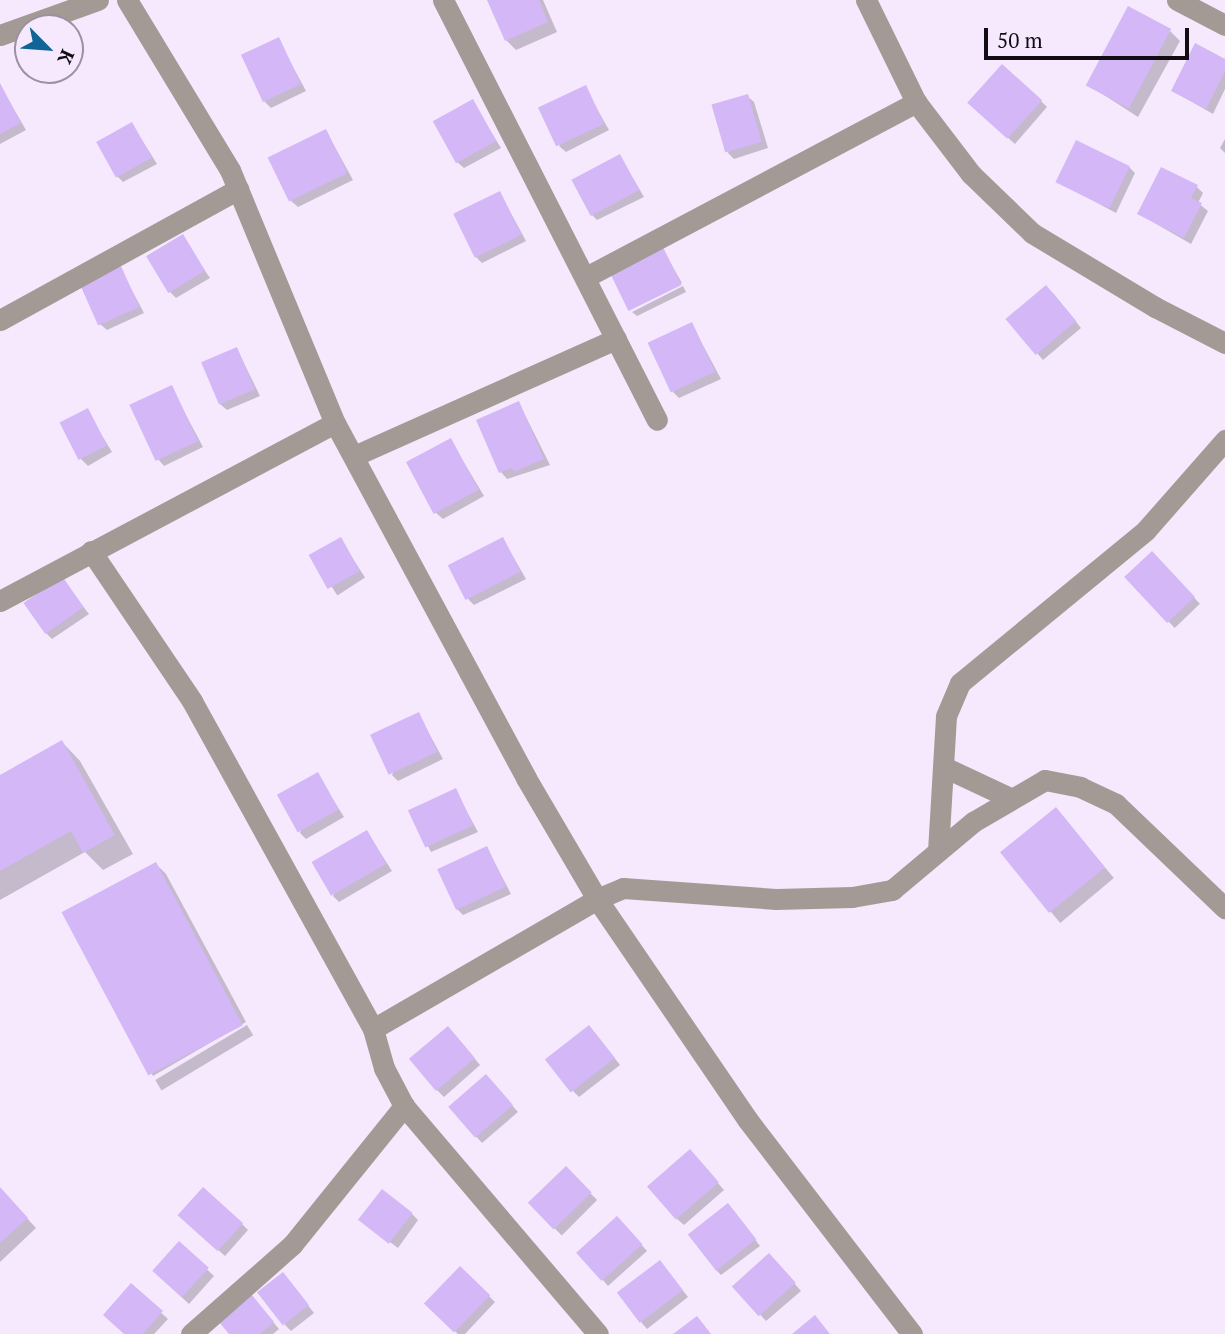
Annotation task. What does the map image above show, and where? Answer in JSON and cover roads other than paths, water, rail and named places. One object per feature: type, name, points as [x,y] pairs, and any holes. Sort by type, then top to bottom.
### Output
[{"type":"street","points":[[0,36],[97,0]]},
{"type":"street","points":[[127,0],[238,189],[335,423],[526,778],[597,899],[747,1119],[912,1334]]},
{"type":"street","points":[[443,0],[657,420]]},
{"type":"street","points":[[866,0],[916,102],[971,174],[1032,233],[1155,307],[1225,343]]},
{"type":"street","points":[[1177,0],[1225,25]]},
{"type":"street","points":[[586,277],[916,102]]},
{"type":"street","points":[[0,320],[238,189]]},
{"type":"street","points":[[354,456],[616,339]]},
{"type":"street","points":[[0,601],[335,423]]},
{"type":"street","points":[[938,851],[946,716],[960,684],[1146,530],[1225,440]]},
{"type":"street","points":[[91,551],[191,701],[373,1029],[384,1068],[404,1106],[598,1334]]},
{"type":"street","points":[[944,767],[1010,798]]},
{"type":"street","points":[[373,1029],[597,899],[623,888],[776,899],[852,897],[892,890],[938,851],[1010,798],[1045,780],[1080,787],[1116,804],[1223,901]]},
{"type":"street","points":[[191,1334],[292,1245],[404,1106]]}]
